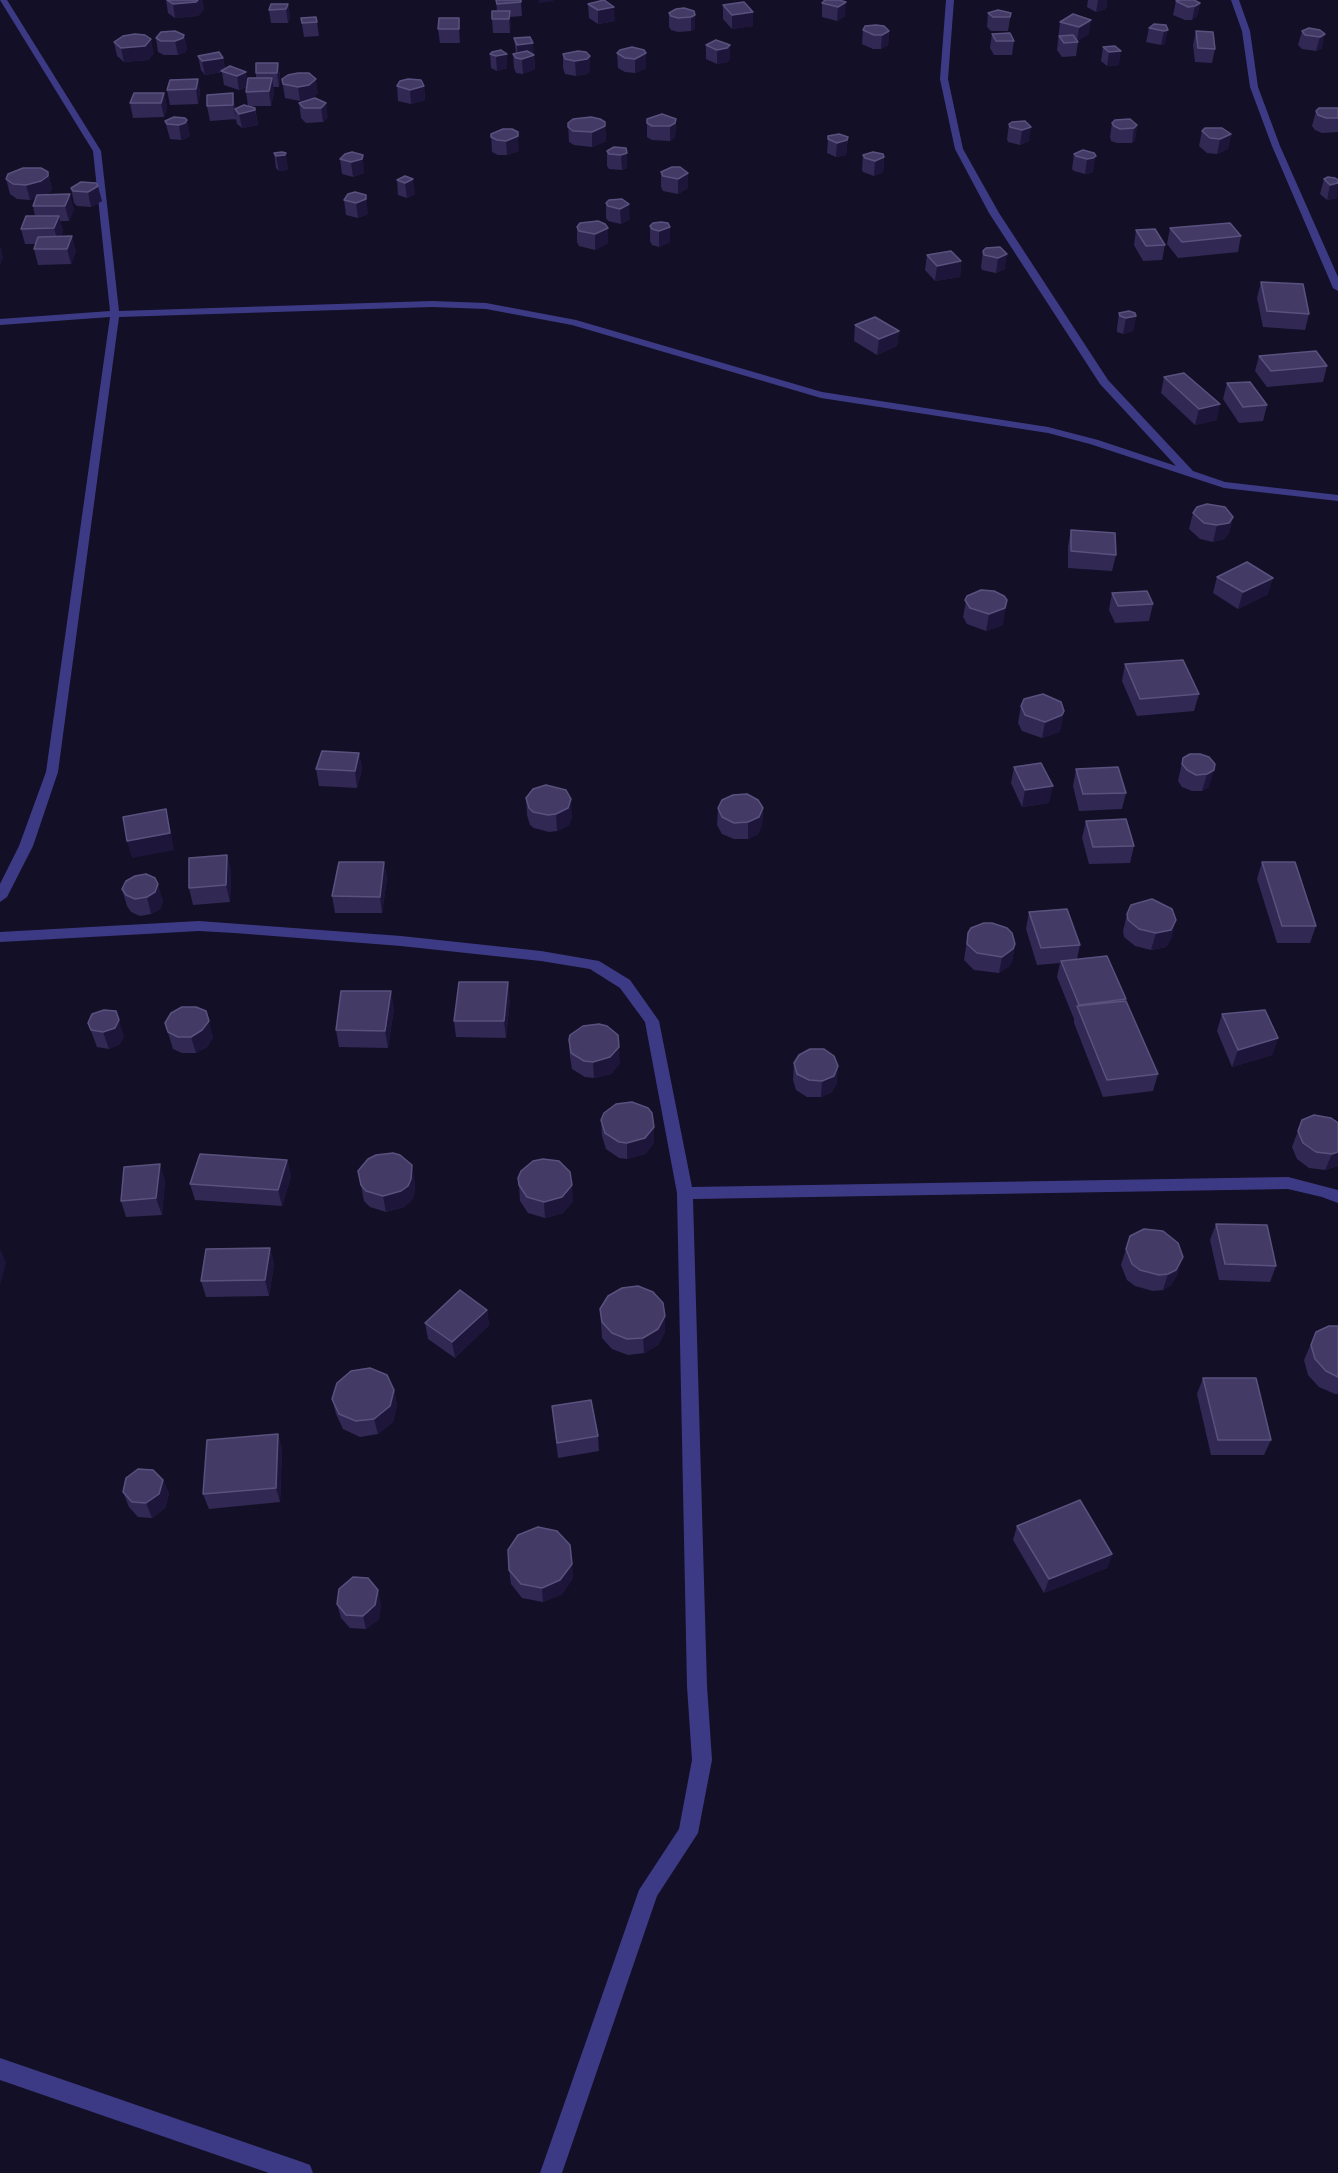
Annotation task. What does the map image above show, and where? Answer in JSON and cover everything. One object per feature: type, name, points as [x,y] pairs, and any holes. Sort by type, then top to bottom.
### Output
[{"type":"street","points":[[0,897],[26,846],[52,772],[115,314],[97,151],[3,0]]},
{"type":"street","points":[[950,0],[944,79],[959,149],[994,213],[1104,382],[1190,474]]},
{"type":"street","points":[[1235,0],[1246,31],[1254,87],[1276,146],[1338,288]]},
{"type":"street","points":[[0,322],[115,314],[432,304],[486,306],[573,322],[821,396],[1048,430],[1094,442],[1224,485],[1338,498]]},
{"type":"street","points":[[0,937],[200,926],[235,927],[436,944],[541,956],[594,965],[625,984],[652,1021],[685,1193],[697,1686],[702,1760],[688,1833],[649,1890],[551,2173]]},
{"type":"street","points":[[685,1193],[1288,1183],[1325,1191],[1338,1197]]},
{"type":"street","points":[[0,2069],[302,2173]]},
{"type":"building","points":[[167,0],[198,0],[173,4]]},
{"type":"building","points":[[496,0],[521,0],[521,2],[497,4]]},
{"type":"building","points":[[604,0],[614,7],[598,10],[588,4]]},
{"type":"building","points":[[825,0],[846,2],[838,7],[822,3]]},
{"type":"building","points":[[1194,0],[1200,3],[1188,7],[1176,1]]},
{"type":"building","points":[[744,2],[753,12],[732,15],[723,5]]},
{"type":"building","points":[[271,4],[288,4],[286,9],[269,10]]},
{"type":"building","points":[[684,8],[694,11],[695,15],[678,18],[669,13],[676,9]]},
{"type":"building","points":[[998,10],[1011,13],[1010,17],[993,17],[988,13]]},
{"type":"building","points":[[492,11],[510,11],[509,19],[492,19]]},
{"type":"building","points":[[1073,14],[1091,20],[1079,27],[1060,22]]},
{"type":"building","points":[[316,17],[317,22],[302,23],[301,18]]},
{"type":"building","points":[[439,18],[459,18],[459,29],[438,29]]},
{"type":"building","points":[[1154,24],[1166,25],[1168,30],[1149,28]]},
{"type":"building","points":[[865,26],[884,26],[889,31],[882,35],[874,35],[863,30]]},
{"type":"building","points":[[1309,28],[1320,30],[1325,34],[1320,37],[1305,35],[1302,31]]},
{"type":"building","points":[[175,31],[184,35],[183,38],[175,41],[161,41],[156,38],[161,32]]},
{"type":"building","points":[[1196,31],[1213,32],[1215,49],[1198,48]]},
{"type":"building","points":[[1010,33],[1014,41],[996,41],[992,34]]},
{"type":"building","points":[[145,35],[151,39],[145,46],[121,48],[114,42],[123,36]]},
{"type":"building","points":[[1073,35],[1078,42],[1064,43],[1059,36]]},
{"type":"building","points":[[530,37],[533,43],[517,45],[514,38]]},
{"type":"building","points":[[716,40],[730,45],[717,50],[706,45]]},
{"type":"building","points":[[1115,46],[1121,51],[1109,52],[1103,47]]},
{"type":"building","points":[[632,47],[644,50],[646,53],[635,59],[625,58],[617,53],[620,50]]},
{"type":"building","points":[[501,50],[507,54],[496,56],[490,54],[492,52]]},
{"type":"building","points":[[527,51],[534,55],[522,59],[516,58],[513,54]]},
{"type":"building","points":[[219,52],[223,58],[202,61],[198,56]]},
{"type":"building","points":[[586,52],[590,56],[587,59],[575,61],[565,59],[563,54]]},
{"type":"building","points":[[256,63],[278,63],[277,73],[256,73]]},
{"type":"building","points":[[230,66],[246,72],[237,76],[221,71]]},
{"type":"building","points":[[298,73],[309,73],[316,79],[309,85],[298,87],[283,84],[282,79]]},
{"type":"building","points":[[248,78],[272,78],[269,91],[246,92]]},
{"type":"building","points":[[198,79],[196,89],[167,90],[170,80]]},
{"type":"building","points":[[421,80],[424,86],[410,90],[397,86],[400,81]]},
{"type":"building","points":[[134,93],[164,93],[161,103],[130,103]]},
{"type":"building","points":[[233,93],[233,105],[207,106],[207,95]]},
{"type":"building","points":[[315,98],[326,103],[321,108],[304,108],[299,103]]},
{"type":"building","points":[[244,105],[255,108],[255,110],[239,114],[235,109]]},
{"type":"building","points":[[1319,108],[1338,108],[1338,118],[1318,115],[1316,111]]},
{"type":"building","points":[[662,114],[676,119],[675,123],[670,126],[652,126],[647,123],[647,119]]},
{"type":"building","points":[[174,117],[187,120],[179,125],[167,124],[165,121]]},
{"type":"building","points":[[591,117],[605,122],[605,126],[592,132],[573,131],[568,127],[568,123],[573,119]]},
{"type":"building","points":[[1130,119],[1137,125],[1134,128],[1120,129],[1112,123],[1115,120]]},
{"type":"building","points":[[1025,121],[1031,127],[1022,130],[1010,127],[1009,124],[1012,122]]},
{"type":"building","points":[[1205,128],[1222,128],[1231,134],[1220,139],[1210,138],[1202,131]]},
{"type":"building","points":[[503,129],[512,129],[518,132],[518,136],[506,141],[491,137],[491,134]]},
{"type":"building","points":[[839,134],[848,137],[847,140],[837,143],[828,139],[828,136]]},
{"type":"building","points":[[614,147],[626,148],[627,153],[609,154],[607,151]]},
{"type":"building","points":[[1083,150],[1094,153],[1096,156],[1087,159],[1074,154]]},
{"type":"building","points":[[352,152],[363,155],[362,159],[351,162],[340,159],[345,154]]},
{"type":"building","points":[[873,152],[883,154],[884,157],[875,161],[863,155]]},
{"type":"building","points":[[274,153],[286,153],[285,155],[276,156]]},
{"type":"building","points":[[672,167],[680,167],[688,173],[678,179],[663,176],[661,172]]},
{"type":"building","points":[[23,168],[41,168],[48,172],[48,176],[41,181],[26,185],[13,184],[6,179],[8,174]]},
{"type":"building","points":[[405,176],[413,179],[405,183],[397,180]]},
{"type":"building","points":[[1335,178],[1338,183],[1330,185],[1324,179]]},
{"type":"building","points":[[81,182],[96,183],[98,186],[88,192],[73,191],[71,188]]},
{"type":"building","points":[[355,192],[366,195],[366,199],[356,203],[344,200],[348,194]]},
{"type":"building","points":[[70,194],[65,206],[33,206],[37,195]]},
{"type":"building","points":[[622,199],[629,204],[620,209],[608,206],[606,203],[609,200]]},
{"type":"building","points":[[26,216],[59,216],[54,228],[21,229]]},
{"type":"building","points":[[598,221],[608,228],[595,234],[579,231],[577,227],[580,223]]},
{"type":"building","points":[[653,223],[668,223],[670,227],[659,231],[650,226]]},
{"type":"building","points":[[1230,223],[1241,236],[1182,242],[1170,228]]},
{"type":"building","points":[[1155,229],[1165,245],[1146,246],[1136,230]]},
{"type":"building","points":[[72,236],[67,249],[34,249],[38,237]]},
{"type":"building","points":[[1000,247],[1007,254],[998,258],[984,255],[983,251],[986,248]]},
{"type":"building","points":[[951,251],[961,261],[937,266],[927,255]]},
{"type":"building","points":[[1261,282],[1303,284],[1309,314],[1267,311]]},
{"type":"building","points":[[1129,311],[1135,313],[1136,316],[1126,318],[1120,316],[1119,313]]},
{"type":"building","points":[[875,317],[899,331],[879,339],[855,325]]},
{"type":"building","points":[[1316,351],[1327,366],[1271,371],[1259,356]]},
{"type":"building","points":[[1184,373],[1220,404],[1199,409],[1164,377]]},
{"type":"building","points":[[1250,382],[1267,405],[1243,407],[1227,383]]},
{"type":"building","points":[[1207,504],[1225,507],[1233,517],[1229,523],[1217,525],[1204,523],[1193,513],[1197,507]]},
{"type":"building","points":[[1071,530],[1115,533],[1116,555],[1071,551]]},
{"type":"building","points":[[1247,562],[1273,578],[1243,592],[1217,577]]},
{"type":"building","points":[[981,590],[994,591],[1004,596],[1007,600],[1005,608],[989,614],[970,608],[965,600],[967,596]]},
{"type":"building","points":[[1147,591],[1153,604],[1118,606],[1112,593]]},
{"type":"building","points":[[1183,660],[1199,694],[1140,699],[1125,664]]},
{"type":"building","points":[[1043,694],[1061,702],[1064,711],[1062,715],[1045,722],[1025,715],[1021,706],[1024,699]]},
{"type":"building","points":[[322,751],[359,753],[355,771],[316,769]]},
{"type":"building","points":[[1190,754],[1209,757],[1215,764],[1214,770],[1207,774],[1196,775],[1187,770],[1182,764],[1183,758]]},
{"type":"building","points":[[1041,763],[1053,786],[1025,790],[1014,767]]},
{"type":"building","points":[[1118,767],[1126,793],[1083,794],[1076,769]]},
{"type":"building","points":[[546,785],[566,790],[571,799],[568,808],[548,815],[533,812],[529,808],[526,798],[533,789]]},
{"type":"building","points":[[747,794],[758,800],[763,808],[759,817],[748,822],[734,823],[722,817],[718,808],[722,800],[733,795]]},
{"type":"building","points":[[166,809],[170,833],[127,841],[123,817]]},
{"type":"building","points":[[1126,819],[1134,846],[1093,847],[1086,821]]},
{"type":"building","points":[[227,855],[226,885],[189,888],[189,858]]},
{"type":"building","points":[[339,862],[384,862],[380,897],[332,896]]},
{"type":"building","points":[[1262,862],[1295,862],[1316,926],[1282,926]]},
{"type":"building","points":[[146,874],[155,878],[158,884],[155,892],[147,897],[135,899],[126,895],[122,889],[126,881]]},
{"type":"building","points":[[1152,899],[1172,909],[1176,920],[1171,930],[1156,933],[1139,929],[1128,920],[1127,914],[1131,905]]},
{"type":"building","points":[[1067,909],[1080,945],[1041,948],[1029,912]]},
{"type":"building","points":[[984,923],[1007,928],[1012,933],[1015,944],[1013,949],[1002,957],[977,953],[967,944],[968,933],[971,928]]},
{"type":"building","points":[[1107,956],[1126,999],[1079,1005],[1061,961]]},
{"type":"building","points":[[459,982],[508,982],[504,1021],[454,1021]]},
{"type":"building","points":[[341,991],[391,991],[385,1031],[336,1030]]},
{"type":"building","points":[[1126,1001],[1158,1074],[1107,1080],[1077,1006]]},
{"type":"building","points":[[182,1007],[196,1007],[206,1011],[209,1021],[202,1030],[191,1037],[178,1037],[168,1032],[165,1023],[171,1013]]},
{"type":"building","points":[[104,1010],[116,1011],[119,1020],[115,1028],[103,1032],[91,1030],[88,1023],[92,1014]]},
{"type":"building","points":[[1265,1010],[1278,1038],[1238,1050],[1222,1014]]},
{"type":"building","points":[[599,1024],[607,1026],[618,1035],[619,1047],[610,1057],[593,1062],[584,1061],[571,1053],[570,1035],[583,1026]]},
{"type":"building","points":[[810,1049],[824,1049],[834,1056],[838,1066],[834,1076],[822,1081],[809,1080],[797,1074],[794,1063],[799,1055]]},
{"type":"building","points":[[632,1102],[648,1108],[652,1113],[654,1127],[645,1138],[627,1143],[619,1142],[605,1133],[601,1120],[604,1113],[616,1104]]},
{"type":"building","points":[[1314,1115],[1331,1118],[1338,1123],[1338,1152],[1332,1154],[1316,1152],[1303,1143],[1298,1131],[1302,1120]]},
{"type":"building","points":[[393,1153],[400,1155],[412,1165],[408,1186],[401,1191],[383,1196],[366,1191],[361,1185],[358,1171],[368,1159],[376,1155]]},
{"type":"building","points":[[200,1154],[287,1160],[278,1190],[190,1184]]},
{"type":"building","points":[[543,1159],[559,1161],[570,1172],[572,1185],[562,1197],[544,1202],[527,1197],[519,1185],[518,1178],[521,1171],[533,1161]]},
{"type":"building","points":[[160,1164],[156,1198],[121,1201],[124,1167]]},
{"type":"building","points":[[1216,1224],[1267,1225],[1276,1266],[1225,1264]]},
{"type":"building","points":[[1144,1229],[1163,1231],[1178,1243],[1183,1257],[1176,1270],[1159,1275],[1140,1270],[1132,1264],[1126,1249],[1130,1236]]},
{"type":"building","points":[[270,1248],[265,1280],[201,1281],[206,1249]]},
{"type":"building","points":[[638,1286],[653,1292],[663,1303],[665,1316],[658,1329],[643,1338],[627,1339],[612,1333],[602,1322],[600,1309],[608,1296],[622,1288]]},
{"type":"building","points":[[460,1290],[487,1310],[452,1342],[425,1323]]},
{"type":"building","points":[[1329,1326],[1338,1326],[1338,1377],[1326,1371],[1315,1359],[1311,1345],[1316,1332]]},
{"type":"building","points":[[370,1368],[387,1375],[394,1390],[390,1406],[374,1419],[356,1421],[339,1414],[332,1399],[337,1383],[351,1371]]},
{"type":"building","points":[[1203,1378],[1256,1378],[1271,1440],[1218,1440]]},
{"type":"building","points":[[591,1400],[598,1436],[557,1443],[552,1406]]},
{"type":"building","points":[[278,1434],[276,1488],[203,1494],[207,1440]]},
{"type":"building","points":[[138,1469],[153,1470],[163,1480],[159,1494],[146,1503],[132,1502],[123,1492],[126,1478]]},
{"type":"building","points":[[1080,1500],[1112,1554],[1049,1579],[1017,1526]]},
{"type":"building","points":[[538,1527],[557,1531],[570,1545],[572,1564],[560,1580],[542,1588],[521,1584],[509,1570],[508,1550],[518,1535]]},
{"type":"building","points":[[353,1577],[368,1578],[378,1590],[375,1605],[363,1616],[346,1615],[337,1604],[339,1589]]}]
